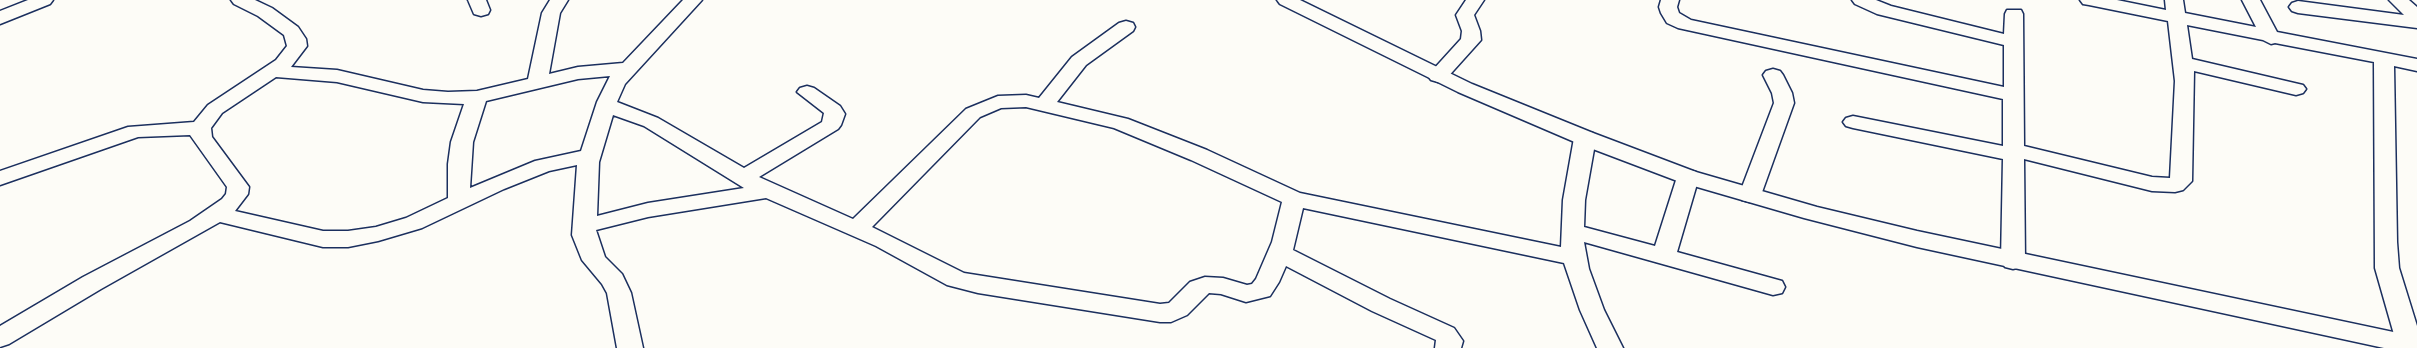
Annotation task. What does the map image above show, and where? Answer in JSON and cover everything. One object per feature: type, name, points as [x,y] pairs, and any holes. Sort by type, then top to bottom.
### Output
[{"type":"main road","points":[[0,18],[44,0]]},
{"type":"main road","points":[[0,338],[92,283],[217,214],[230,204],[237,194],[238,188],[201,138],[200,128],[215,109],[272,71],[293,53],[297,46],[296,39],[291,31],[265,12],[240,0]]},
{"type":"main road","points":[[538,81],[551,13],[559,0]]},
{"type":"main road","points":[[630,348],[619,293],[613,280],[594,260],[584,235],[590,156],[606,105],[616,82],[693,0]]},
{"type":"main road","points":[[1286,0],[1438,76],[1585,138],[1688,177],[1854,224],[2013,261],[2413,346]]},
{"type":"main road","points":[[1438,76],[1471,40],[1471,30],[1465,15],[1475,0]]},
{"type":"main road","points":[[1670,0],[1668,7],[1670,13],[1674,18],[1685,24],[2014,95]]},
{"type":"main road","points":[[1861,0],[1884,10],[2014,42]]},
{"type":"main road","points":[[2088,0],[2176,8],[2270,38],[2417,65]]},
{"type":"main road","points":[[2251,0],[2270,38]]},
{"type":"main road","points":[[2398,0],[2417,16]]},
{"type":"main road","points":[[2298,7],[2417,22]]},
{"type":"main road","points":[[1853,122],[2014,153],[2152,184],[2175,185],[2182,181],[2185,81],[2176,8]]},
{"type":"main road","points":[[2013,261],[2014,14]]},
{"type":"main road","points":[[1044,105],[1079,61],[1126,27]]},
{"type":"main road","points":[[2384,59],[2386,106],[2385,242],[2387,268],[2413,346]]},
{"type":"main road","points":[[2182,64],[2296,89]]},
{"type":"main road","points":[[272,71],[337,76],[423,96],[448,98],[477,97],[538,81],[578,73],[628,69]]},
{"type":"main road","points":[[1750,195],[1784,103],[1782,93],[1773,75]]},
{"type":"main road","points":[[744,177],[831,125],[835,114],[833,110],[807,92]]},
{"type":"main road","points":[[459,202],[459,164],[462,142],[467,123],[477,97]]},
{"type":"main road","points":[[856,229],[958,126],[973,113],[998,102],[1011,100],[1044,105],[1121,123],[1199,155],[1294,199],[1575,258]]},
{"type":"main road","points":[[606,105],[651,122],[767,191],[856,229],[956,279],[978,285],[1160,314],[1178,309],[1199,288],[1206,285],[1223,286],[1246,294],[1261,290],[1280,253],[1292,216],[1294,199]]},
{"type":"main road","points":[[0,178],[135,131],[200,128]]},
{"type":"main road","points":[[1585,138],[1574,200],[1572,231],[1575,258],[1592,310],[1610,348]]},
{"type":"main road","points":[[217,214],[323,239],[348,239],[378,234],[414,223],[496,184],[543,166],[590,156]]},
{"type":"main road","points":[[1664,256],[1688,177]]},
{"type":"main road","points":[[584,226],[648,210],[767,191]]},
{"type":"main road","points":[[1572,231],[1773,287]]},
{"type":"main road","points":[[1280,253],[1381,305],[1445,334],[1450,341],[1448,348]]}]
